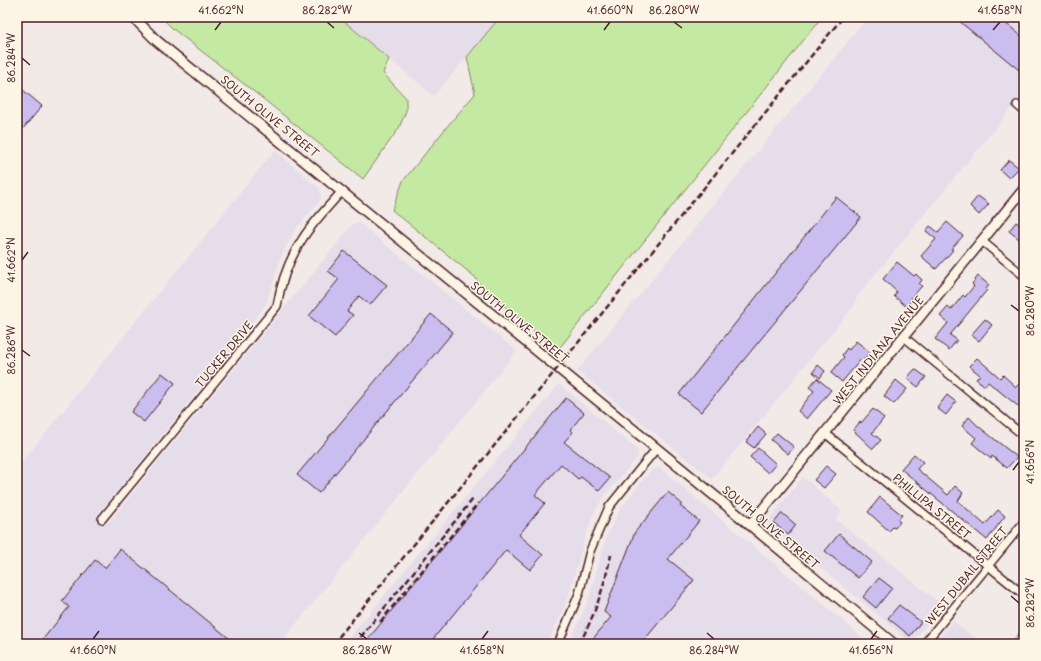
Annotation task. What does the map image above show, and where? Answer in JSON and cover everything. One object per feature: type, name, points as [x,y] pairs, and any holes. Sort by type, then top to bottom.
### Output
[{"type":"street","name":"SOUTH OLIVE STREET","points":[[132,17],[157,41],[894,644]]},
{"type":"street","points":[[1017,105],[1024,112]]},
{"type":"street","name":"WEST INDIANA AVENUE","points":[[750,525],[1024,190]]},
{"type":"street","name":"TUCKER DRIVE","points":[[102,519],[277,306],[280,288],[290,261],[303,237],[342,191]]},
{"type":"street","points":[[982,241],[1024,276]]},
{"type":"street","points":[[904,337],[1024,436]]},
{"type":"street","name":"PHILLIPA STREET","points":[[825,433],[1024,595]]},
{"type":"street","points":[[558,644],[579,594],[590,551],[609,507],[656,449]]},
{"type":"street","name":"WEST DUBAIL STREET","points":[[924,644],[1024,522]]},
{"type":"shaded area","points":[[339,17],[500,17],[434,96]]},
{"type":"shaded area","points":[[868,17],[1024,17],[1024,93],[857,297],[854,306],[712,479],[577,371]]},
{"type":"shaded area","points":[[275,150],[320,189],[321,200],[295,230],[281,257],[266,304],[212,374],[97,515],[108,523],[353,224],[358,222],[517,351],[280,644],[17,644],[17,468]]},
{"type":"shaded area","points":[[559,384],[638,450],[638,456],[604,497],[594,513],[587,531],[566,604],[547,644],[344,644]]},
{"type":"shaded area","points":[[660,468],[870,644],[568,644],[587,604],[606,538],[620,509],[652,469]]},
{"type":"shaded area","points":[[803,477],[842,511],[836,519],[942,605],[912,643],[766,523]]},
{"type":"shaded area","points":[[953,621],[982,644],[934,644]]},
{"type":"green space","points":[[161,17],[339,17],[389,59],[383,73],[406,98],[406,111],[399,128],[363,179],[173,29]]},
{"type":"green space","points":[[500,17],[822,17],[557,351],[481,286],[475,277],[392,210],[403,181],[475,94],[467,57]]},
{"type":"building","points":[[954,17],[998,17],[1024,38],[1024,74]]},
{"type":"building","points":[[17,85],[42,106],[17,136]]},
{"type":"building","points":[[1009,160],[1019,168],[1009,178],[1000,170]]},
{"type":"building","points":[[978,196],[989,204],[979,215],[970,206]]},
{"type":"building","points":[[836,197],[861,217],[701,412],[679,394]]},
{"type":"building","points":[[947,222],[963,236],[936,269],[921,256],[936,239],[926,231],[930,226],[938,232]]},
{"type":"building","points":[[1016,222],[1024,228],[1024,243],[1009,231]]},
{"type":"building","points":[[344,251],[387,285],[370,305],[359,296],[347,311],[353,315],[335,337],[309,316],[339,279],[328,271]]},
{"type":"building","points":[[897,262],[914,276],[916,274],[922,280],[919,284],[922,286],[911,298],[912,299],[907,307],[894,296],[897,292],[883,279]]},
{"type":"building","points":[[978,276],[989,285],[986,289],[987,290],[950,335],[957,340],[949,350],[935,339],[948,323],[940,316],[948,307],[951,310],[963,295],[965,297],[974,286],[972,284]]},
{"type":"building","points":[[431,314],[453,332],[319,493],[297,475]]},
{"type":"building","points":[[985,319],[992,325],[979,341],[971,335]]},
{"type":"building","points":[[856,341],[870,352],[864,360],[862,358],[842,382],[831,373],[844,357],[842,355],[847,348],[849,350]]},
{"type":"building","points":[[977,358],[1000,378],[1003,375],[1016,387],[1019,384],[1024,388],[1024,411],[988,382],[985,386],[976,379],[980,375],[969,366]]},
{"type":"building","points":[[818,365],[825,371],[820,378],[813,372]]},
{"type":"building","points":[[915,369],[926,377],[918,387],[907,378]]},
{"type":"building","points":[[162,373],[175,383],[144,422],[131,412]]},
{"type":"building","points":[[817,378],[831,390],[807,419],[798,411],[814,391],[809,387]]},
{"type":"building","points":[[896,380],[907,389],[894,404],[884,396]]},
{"type":"building","points":[[947,395],[956,402],[946,415],[937,408]]},
{"type":"building","points":[[566,398],[584,413],[570,430],[573,432],[564,442],[610,478],[599,491],[581,477],[578,479],[561,464],[535,495],[545,503],[519,535],[543,555],[530,570],[506,550],[429,644],[364,644]]},
{"type":"building","points":[[873,409],[884,418],[872,433],[881,440],[873,449],[853,430]]},
{"type":"building","points":[[969,417],[1017,457],[1007,468],[992,456],[991,459],[972,443],[976,438],[962,426]]},
{"type":"building","points":[[758,427],[766,434],[754,448],[746,442]]},
{"type":"building","points":[[777,433],[794,447],[788,454],[771,440]]},
{"type":"building","points":[[758,448],[776,464],[768,473],[750,457]]},
{"type":"building","points":[[914,454],[923,462],[917,469],[948,495],[955,486],[963,493],[958,501],[985,525],[998,510],[1005,516],[987,540],[901,469]]},
{"type":"building","points":[[826,466],[836,474],[824,488],[814,480]]},
{"type":"building","points":[[668,492],[682,504],[680,506],[699,521],[668,559],[694,580],[641,644],[595,644],[591,641],[611,617],[604,612],[635,532]]},
{"type":"building","points":[[880,497],[902,515],[898,520],[900,522],[895,528],[893,527],[889,531],[868,512]]},
{"type":"building","points":[[782,513],[796,525],[788,535],[774,523]]},
{"type":"building","points":[[839,534],[872,562],[858,578],[825,551]]},
{"type":"building","points":[[120,549],[236,644],[39,644],[69,607],[62,601],[95,560],[105,568]]},
{"type":"building","points":[[879,578],[892,588],[876,608],[863,597]]},
{"type":"building","points":[[899,605],[921,622],[910,636],[888,618]]},
{"type":"building","points":[[1024,627],[1024,639],[1020,644],[1010,644]]},
{"type":"railway","points":[[333,644],[843,17]]},
{"type":"railway","points":[[355,644],[473,499]]},
{"type":"railway","points":[[380,622],[478,503]]},
{"type":"railway","points":[[579,644],[590,623],[598,601],[611,555]]}]
